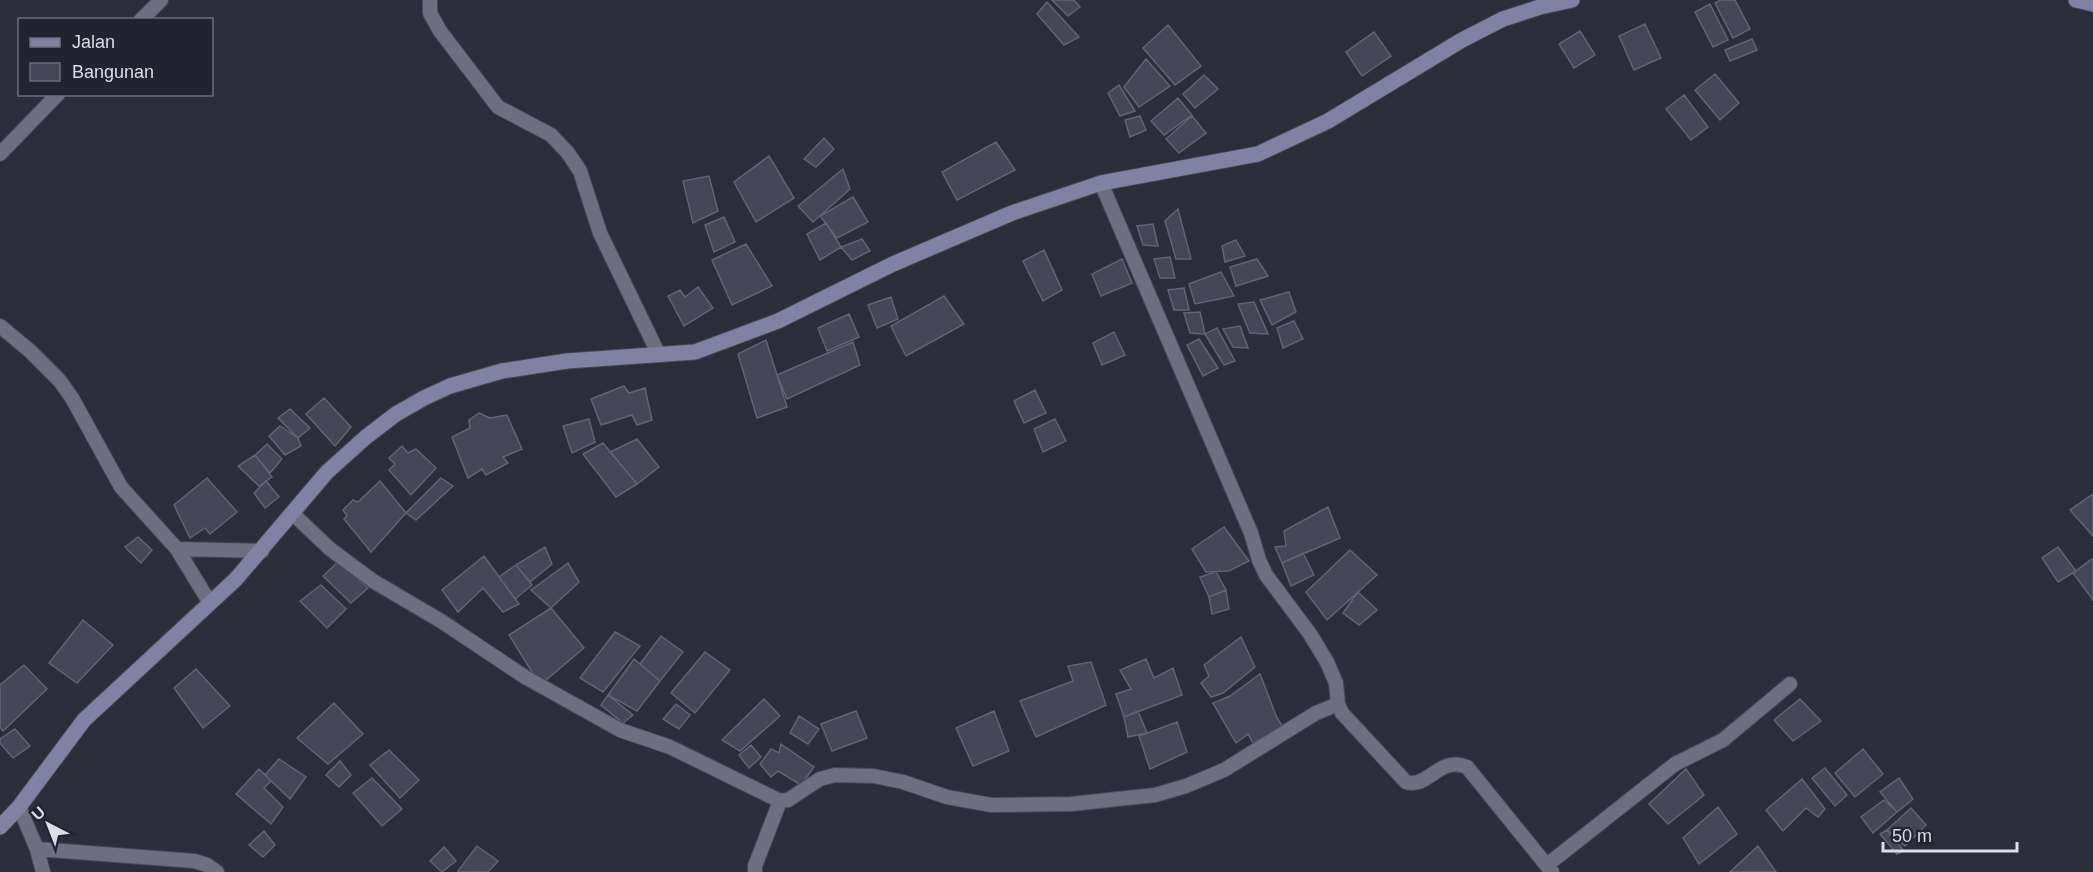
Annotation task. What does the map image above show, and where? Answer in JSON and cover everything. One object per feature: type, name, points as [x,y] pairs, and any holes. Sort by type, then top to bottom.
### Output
[{"type":"main road","points":[[0,827],[19,807],[84,720],[236,579],[327,472],[396,414],[424,398],[450,386],[502,370],[567,361],[695,352],[760,328],[903,259],[1012,213],[1101,183],[1258,153],[1328,121],[1462,40],[1503,19],[1572,0]]},
{"type":"main road","points":[[2076,0],[2093,4]]},
{"type":"street","points":[[143,18],[161,0]]},
{"type":"street","points":[[430,0],[430,13],[440,31],[498,107],[550,135],[568,153],[580,171],[600,232],[659,355]]},
{"type":"street","points":[[0,154],[56,96]]},
{"type":"street","points":[[1101,183],[1251,533],[1266,575],[1310,634],[1327,662],[1342,713],[1406,782],[1413,784],[1419,782],[1447,764],[1458,763],[1467,767],[1550,869],[1675,764],[1723,740],[1790,684]]},
{"type":"street","points":[[0,326],[30,351],[60,381],[85,419],[122,488],[177,549],[210,603]]},
{"type":"street","points":[[292,513],[330,549],[373,581],[441,621],[525,676],[620,729],[670,747],[780,801],[788,800],[812,783],[835,775],[874,776],[903,782],[947,797],[991,805],[1071,804],[1155,795],[1186,786],[1224,770],[1316,713],[1338,704]]},
{"type":"street","points":[[177,549],[261,551]]},
{"type":"street","points":[[754,872],[780,801]]},
{"type":"street","points":[[19,807],[37,849],[43,872]]},
{"type":"street","points":[[37,849],[194,861],[217,872]]},
{"type":"building","points":[[1052,0],[1074,0],[1080,7],[1068,16]]},
{"type":"building","points":[[1721,0],[1735,0],[1750,29],[1733,38],[1715,3]]},
{"type":"building","points":[[1047,2],[1079,37],[1064,45],[1037,14]]},
{"type":"building","points":[[1710,4],[1728,40],[1713,47],[1695,12]]},
{"type":"building","points":[[1645,24],[1661,58],[1634,70],[1619,36]]},
{"type":"building","points":[[1168,25],[1201,66],[1175,85],[1143,48]]},
{"type":"building","points":[[1580,31],[1595,55],[1574,68],[1559,44]]},
{"type":"building","points":[[1374,32],[1391,56],[1362,76],[1346,52]]},
{"type":"building","points":[[1752,39],[1757,50],[1730,61],[1725,50]]},
{"type":"building","points":[[1146,59],[1170,86],[1139,107],[1124,87]]},
{"type":"building","points":[[1715,74],[1739,103],[1720,120],[1695,90]]},
{"type":"building","points":[[1204,75],[1218,89],[1195,108],[1183,94]]},
{"type":"building","points":[[1119,85],[1135,111],[1120,116],[1108,93]]},
{"type":"building","points":[[1684,95],[1708,127],[1691,140],[1666,109]]},
{"type":"building","points":[[1178,98],[1192,115],[1164,135],[1151,121]]},
{"type":"building","points":[[1140,116],[1146,130],[1130,137],[1125,120]]},
{"type":"building","points":[[1192,116],[1206,133],[1179,153],[1166,139]]},
{"type":"building","points":[[824,138],[834,149],[816,167],[804,159]]},
{"type":"building","points":[[996,142],[1015,170],[957,200],[942,172]]},
{"type":"building","points":[[769,156],[794,198],[756,222],[734,182]]},
{"type":"building","points":[[843,169],[850,189],[813,222],[798,206]]},
{"type":"building","points":[[709,176],[718,211],[693,223],[683,181]]},
{"type":"building","points":[[853,197],[868,222],[837,238],[820,216]]},
{"type":"building","points":[[1178,209],[1191,259],[1176,259],[1165,221]]},
{"type":"building","points":[[724,217],[735,242],[714,252],[705,225]]},
{"type":"building","points":[[826,223],[841,247],[820,260],[807,234]]},
{"type":"building","points":[[1153,224],[1158,246],[1143,245],[1137,226]]},
{"type":"building","points":[[862,239],[870,251],[852,260],[841,247]]},
{"type":"building","points":[[1236,240],[1245,256],[1225,262],[1222,246]]},
{"type":"building","points":[[746,244],[772,286],[732,305],[712,260]]},
{"type":"building","points":[[1044,250],[1062,290],[1043,301],[1023,261]]},
{"type":"building","points":[[1170,257],[1175,278],[1160,278],[1154,259]]},
{"type":"building","points":[[1122,259],[1132,283],[1101,296],[1092,274]]},
{"type":"building","points":[[1257,259],[1268,276],[1236,286],[1230,267]]},
{"type":"building","points":[[1221,272],[1234,296],[1195,304],[1189,284]]},
{"type":"building","points":[[698,287],[713,308],[684,326],[668,296],[680,290],[685,297]]},
{"type":"building","points":[[1184,288],[1189,310],[1174,310],[1168,290]]},
{"type":"building","points":[[1289,292],[1296,312],[1272,325],[1260,300]]},
{"type":"building","points":[[944,296],[964,324],[906,356],[891,326]]},
{"type":"building","points":[[891,297],[898,319],[877,328],[868,305]]},
{"type":"building","points":[[1254,302],[1268,334],[1250,333],[1238,304]]},
{"type":"building","points":[[1200,312],[1205,334],[1190,333],[1184,313]]},
{"type":"building","points":[[849,314],[859,337],[827,351],[818,328]]},
{"type":"building","points":[[1294,321],[1303,339],[1283,348],[1277,328]]},
{"type":"building","points":[[1240,326],[1248,348],[1233,347],[1223,329]]},
{"type":"building","points":[[1217,328],[1235,361],[1224,365],[1205,334]]},
{"type":"building","points":[[1114,332],[1125,355],[1102,365],[1093,343]]},
{"type":"building","points":[[1199,339],[1218,368],[1203,376],[1187,345]]},
{"type":"building","points":[[766,340],[787,407],[757,418],[738,354]]},
{"type":"building","points":[[853,342],[860,365],[787,399],[777,375]]},
{"type":"building","points":[[624,386],[629,393],[645,388],[652,420],[637,425],[632,415],[601,425],[591,399]]},
{"type":"building","points":[[1035,390],[1046,413],[1024,423],[1014,401]]},
{"type":"building","points":[[324,398],[351,427],[335,446],[306,414]]},
{"type":"building","points":[[290,409],[310,428],[298,438],[278,418]]},
{"type":"building","points":[[479,413],[490,418],[507,415],[522,449],[503,457],[508,463],[486,475],[482,469],[468,478],[452,437],[470,428],[469,420]]},
{"type":"building","points":[[589,419],[595,442],[572,453],[563,426]]},
{"type":"building","points":[[1055,419],[1066,441],[1043,452],[1034,429]]},
{"type":"building","points":[[280,426],[298,438],[301,446],[285,455],[269,436]]},
{"type":"building","points":[[637,439],[659,467],[637,484],[610,452]]},
{"type":"building","points":[[603,443],[637,484],[616,497],[583,454]]},
{"type":"building","points":[[267,444],[282,459],[270,473],[255,455]]},
{"type":"building","points":[[402,446],[408,453],[416,449],[436,468],[411,495],[389,470],[395,464],[389,458]]},
{"type":"building","points":[[255,455],[272,477],[259,486],[238,466]]},
{"type":"building","points":[[207,478],[237,512],[210,534],[205,528],[190,538],[174,505]]},
{"type":"building","points":[[441,478],[453,486],[416,520],[406,513]]},
{"type":"building","points":[[266,481],[279,497],[265,508],[254,493]]},
{"type":"building","points":[[380,481],[406,513],[371,552],[344,519],[347,516],[343,510],[353,500],[358,502]]},
{"type":"building","points":[[2093,494],[2093,536],[2070,510]]},
{"type":"building","points":[[1328,507],[1340,538],[1282,563],[1275,547],[1286,546],[1284,531]]},
{"type":"building","points":[[1224,527],[1249,561],[1229,571],[1206,572],[1192,549]]},
{"type":"building","points":[[138,537],[152,550],[141,563],[125,547]]},
{"type":"building","points":[[545,547],[552,564],[530,582],[516,565]]},
{"type":"building","points":[[2058,547],[2076,571],[2058,582],[2042,558]]},
{"type":"building","points":[[1350,550],[1377,575],[1327,620],[1306,592]]},
{"type":"building","points":[[1303,553],[1314,575],[1291,586],[1282,563]]},
{"type":"building","points":[[484,556],[519,604],[503,612],[483,588],[458,612],[442,590]]},
{"type":"building","points":[[2093,560],[2093,600],[2073,573]]},
{"type":"building","points":[[338,562],[368,588],[351,603],[323,576]]},
{"type":"building","points":[[568,563],[579,582],[551,608],[531,590]]},
{"type":"building","points":[[516,565],[532,585],[515,599],[499,577]]},
{"type":"building","points":[[1216,572],[1226,590],[1209,597],[1200,577]]},
{"type":"building","points":[[321,585],[346,609],[327,628],[300,601]]},
{"type":"building","points":[[1226,590],[1229,609],[1212,614],[1209,597]]},
{"type":"building","points":[[1358,592],[1377,610],[1359,625],[1343,613]]},
{"type":"building","points":[[551,608],[584,648],[540,685],[509,635]]},
{"type":"building","points":[[83,620],[113,645],[77,683],[49,663]]},
{"type":"building","points":[[615,632],[640,646],[603,692],[580,678]]},
{"type":"building","points":[[661,636],[683,652],[660,681],[640,664]]},
{"type":"building","points":[[1241,637],[1255,667],[1223,693],[1211,697],[1201,683],[1209,676],[1204,665]]},
{"type":"building","points":[[705,652],[730,670],[695,713],[671,693]]},
{"type":"building","points":[[634,659],[660,681],[637,711],[608,695]]},
{"type":"building","points":[[1146,659],[1154,678],[1173,668],[1182,695],[1124,717],[1116,694],[1131,689],[1120,670]]},
{"type":"building","points":[[1091,662],[1106,705],[1036,737],[1020,701],[1073,681],[1068,666]]},
{"type":"building","points":[[24,665],[47,689],[3,731],[0,727],[0,685]]},
{"type":"building","points":[[196,669],[230,706],[203,728],[174,688]]},
{"type":"building","points":[[1260,674],[1277,718],[1283,727],[1253,743],[1248,734],[1236,743],[1213,703],[1230,696]]},
{"type":"building","points":[[608,695],[633,715],[623,723],[601,705]]},
{"type":"building","points":[[764,699],[780,716],[740,751],[722,740]]},
{"type":"building","points":[[1800,699],[1821,721],[1793,741],[1774,720]]},
{"type":"building","points":[[334,703],[363,734],[328,764],[297,738]]},
{"type":"building","points":[[676,704],[690,715],[679,729],[663,719]]},
{"type":"building","points":[[856,711],[867,738],[832,751],[821,724]]},
{"type":"building","points":[[994,711],[1009,751],[973,766],[956,728]]},
{"type":"building","points":[[1138,711],[1147,733],[1128,737],[1124,717]]},
{"type":"building","points":[[799,716],[819,729],[808,744],[790,733]]},
{"type":"building","points":[[1177,722],[1187,752],[1150,769],[1139,736]]},
{"type":"building","points":[[15,729],[30,746],[13,758],[0,743],[0,739]]},
{"type":"building","points":[[781,744],[814,767],[801,785],[778,771],[771,777],[760,764],[771,749],[779,753]]},
{"type":"building","points":[[751,745],[761,757],[749,768],[739,755]]},
{"type":"building","points":[[1863,749],[1883,774],[1855,797],[1835,773]]},
{"type":"building","points":[[389,750],[419,780],[400,798],[370,765]]},
{"type":"building","points":[[279,759],[306,777],[290,799],[265,775]]},
{"type":"building","points":[[340,761],[351,775],[339,787],[326,775]]},
{"type":"building","points":[[1825,768],[1847,795],[1835,806],[1812,778]]},
{"type":"building","points":[[259,769],[271,781],[264,788],[283,807],[271,824],[236,794]]},
{"type":"building","points":[[1686,769],[1704,795],[1668,824],[1649,804]]},
{"type":"building","points":[[372,778],[402,809],[382,826],[353,793]]},
{"type":"building","points":[[1899,778],[1913,799],[1897,812],[1880,792]]},
{"type":"building","points":[[1802,779],[1825,809],[1818,817],[1806,808],[1783,831],[1766,810]]},
{"type":"building","points":[[1884,800],[1897,812],[1873,833],[1861,817]]},
{"type":"building","points":[[1718,807],[1737,834],[1699,864],[1683,838]]},
{"type":"building","points":[[1911,808],[1926,825],[1905,846],[1887,830]]},
{"type":"building","points":[[1887,830],[1904,851],[1897,854],[1880,834]]},
{"type":"building","points":[[264,831],[275,845],[263,857],[249,845]]},
{"type":"building","points":[[477,846],[498,861],[488,872],[458,871]]},
{"type":"building","points":[[1758,846],[1776,872],[1730,872]]},
{"type":"building","points":[[444,847],[456,861],[442,872],[430,861]]}]
